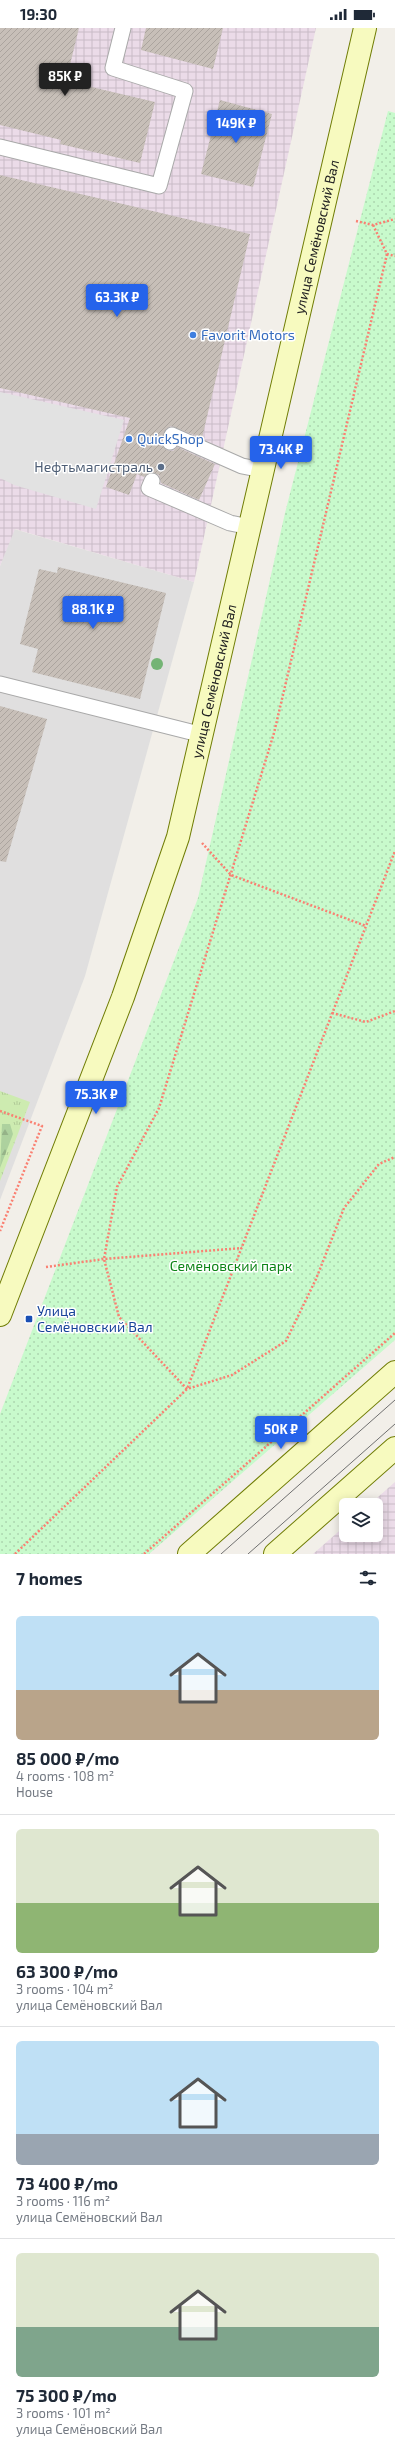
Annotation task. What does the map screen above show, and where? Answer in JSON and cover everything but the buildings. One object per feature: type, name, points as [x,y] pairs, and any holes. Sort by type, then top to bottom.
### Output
[{"type":"street","name":"улица Семёновский Вал","points":[[0,1315],[120,1005],[158,901],[178,837],[203,735],[365,28]]},
{"type":"street","points":[[189,1554],[395,1372]]},
{"type":"street","points":[[275,1554],[395,1448]]},
{"type":"lane","points":[[0,147],[159,186],[185,91],[113,68],[123,28]]},
{"type":"lane","points":[[170,442],[172,435],[192,448],[211,456],[242,466],[263,470]]},
{"type":"lane","points":[[152,481],[149,488],[172,494],[230,523],[250,527]]},
{"type":"lane","points":[[0,684],[203,735]]},
{"type":"path","points":[[356,221],[374,225],[395,219]]},
{"type":"path","points":[[187,1389],[120,1317],[104,1259],[117,1187],[159,1108],[274,733],[387,254],[374,225]]},
{"type":"path","points":[[387,254],[395,256]]},
{"type":"path","points":[[201,843],[231,875],[366,926]]},
{"type":"path","points":[[15,1554],[187,1389],[395,851]]},
{"type":"path","points":[[332,1013],[366,1022],[395,1011]]},
{"type":"path","points":[[0,1111],[42,1126],[0,1230]]},
{"type":"path","points":[[187,1389],[232,1375],[286,1341],[316,1279],[344,1208],[379,1164],[395,1157]]},
{"type":"path","points":[[46,1267],[104,1259],[242,1248]]},
{"type":"path","points":[[144,1554],[395,1333]]},
{"type":"shaded area","points":[[0,28],[316,28],[194,582],[15,529],[0,566]]},
{"type":"shaded area","points":[[0,392],[124,420],[96,509],[14,485],[0,478]]},
{"type":"shaded area","points":[[14,529],[194,582],[85,976],[0,1200],[0,566]]},
{"type":"shaded area","points":[[395,1482],[395,1554],[313,1554],[339,1531],[339,1542],[383,1542],[383,1498],[377,1498]]},
{"type":"green space","name":"Семёновский парк","points":[[388,111],[395,113],[395,1340],[149,1554],[0,1554],[0,1414],[198,898],[285,513]]},
{"type":"green space","points":[[0,1091],[30,1102],[0,1181]]},
{"type":"green space","points":[[2,1124],[10,1124],[13,1134],[0,1168]]},
{"type":"tram line","points":[[221,1554],[395,1400]]},
{"type":"tram line","points":[[248,1554],[395,1424]]},
{"type":"place","name":"Favorit Motors","points":[[193,335]]},
{"type":"place","name":"QuickShop","points":[[129,439]]},
{"type":"place","name":"Нефтьмагистраль","points":[[161,467]]},
{"type":"place","name":"Улица Семёновский Вал","points":[[29,1319]]}]
